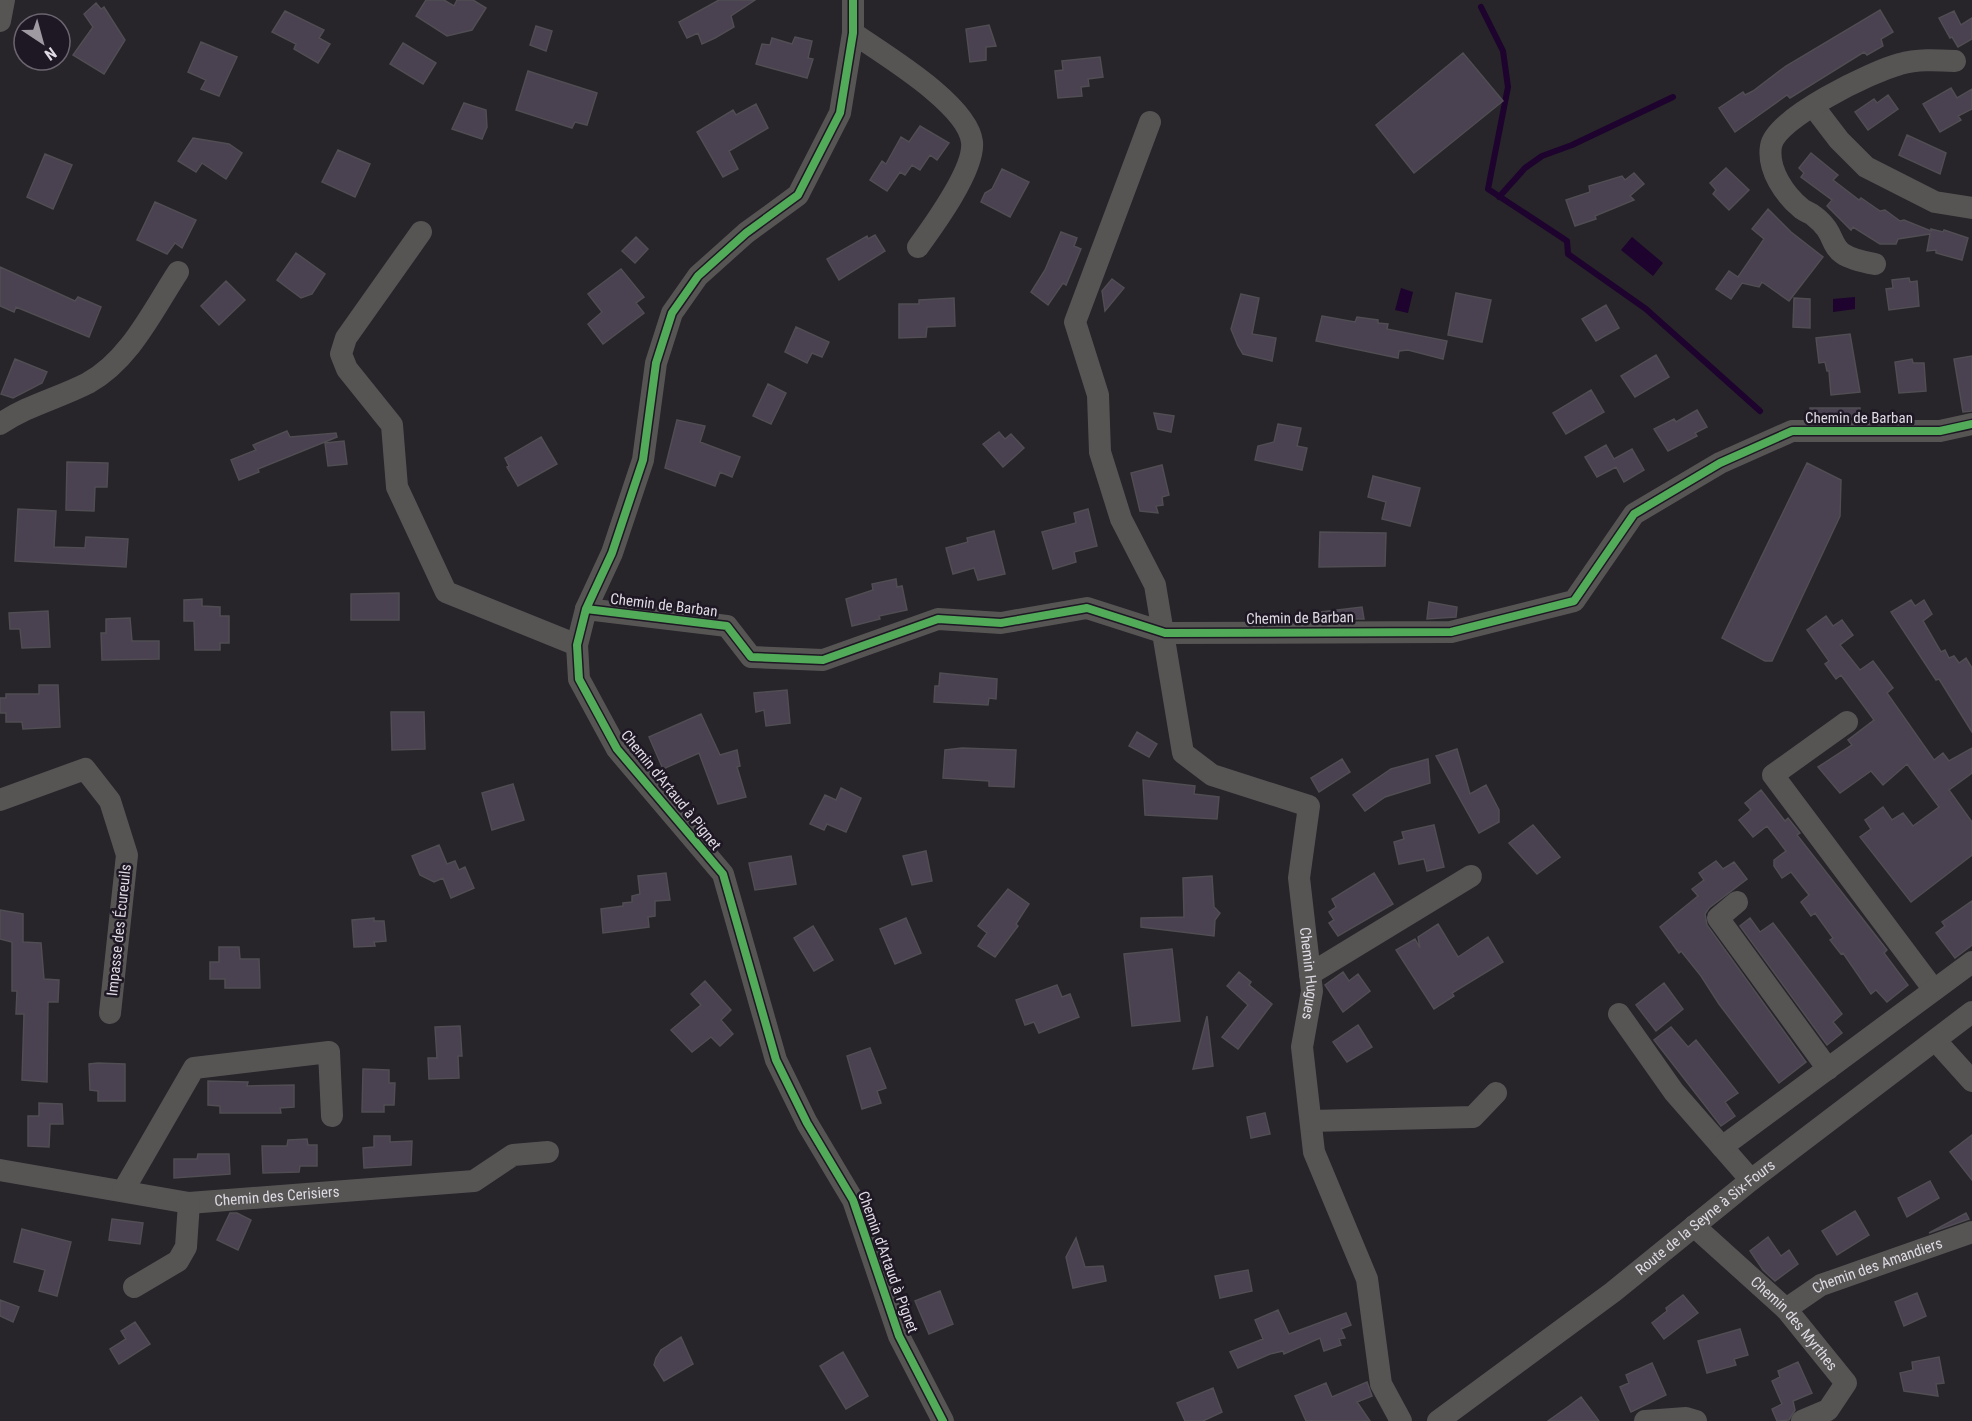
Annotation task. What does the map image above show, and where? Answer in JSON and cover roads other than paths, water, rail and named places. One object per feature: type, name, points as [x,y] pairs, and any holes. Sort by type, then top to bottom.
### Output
[{"type":"street","points":[[0,21],[4,0]]},
{"type":"street","name":"Chemin d'Artaud à Pignet","points":[[853,0],[853,33],[840,113],[798,195],[746,233],[698,276],[672,313],[656,363],[643,460],[612,553],[586,609],[577,645],[579,679],[617,749],[723,874],[776,1060],[807,1123],[853,1200],[899,1336],[944,1421]]},
{"type":"street","points":[[853,33],[944,98],[967,124],[973,143],[964,174],[918,247]]},
{"type":"street","points":[[1875,264],[1852,260],[1841,255],[1815,216],[1803,210],[1777,180],[1771,162],[1771,144],[1780,130],[1813,106],[1864,78],[1899,64],[1927,60],[1954,61]]},
{"type":"street","points":[[1813,106],[1839,140],[1866,167],[1935,202],[1972,208]]},
{"type":"street","points":[[1150,122],[1075,322],[1098,395],[1100,452],[1121,519],[1155,585],[1164,633]]},
{"type":"street","points":[[421,231],[346,338],[341,354],[347,369],[392,424],[397,488],[446,592],[577,645]]},
{"type":"street","points":[[0,424],[34,404],[88,383],[105,372],[129,346],[178,272]]},
{"type":"street","name":"Chemin de Barban","points":[[586,609],[727,626],[751,657],[823,660],[938,618],[1000,623],[1087,608],[1164,633],[1451,632],[1574,601],[1634,513],[1720,462],[1792,431],[1940,431],[1972,424]]},
{"type":"street","name":"Chemin Hugues","points":[[1164,633],[1183,753],[1212,775],[1309,806],[1299,878],[1312,991],[1302,1047],[1314,1152],[1367,1279],[1380,1384],[1401,1421]]},
{"type":"street","points":[[1847,722],[1773,775],[1934,990]]},
{"type":"street","name":"Impasse des Écureuils","points":[[0,800],[85,769],[110,801],[127,855],[110,1013]]},
{"type":"street","points":[[1310,974],[1471,876]]},
{"type":"street","points":[[1737,902],[1718,918],[1828,1069]]},
{"type":"street","points":[[1722,1148],[1972,962]]},
{"type":"street","name":"Route de la Seyne à Six-Fours","points":[[1442,1420],[1613,1292],[1751,1180],[1972,1012]]},
{"type":"street","points":[[1619,1014],[1674,1092],[1751,1180]]},
{"type":"street","points":[[1936,1041],[1972,1081]]},
{"type":"street","points":[[123,1191],[194,1068],[329,1052],[332,1116]]},
{"type":"street","points":[[1311,1121],[1473,1117],[1496,1093]]},
{"type":"street","name":"Chemin des Cerisiers","points":[[0,1170],[189,1203],[474,1182],[513,1155],[548,1152]]},
{"type":"street","points":[[134,1287],[178,1261],[186,1247],[189,1203]]},
{"type":"street","name":"Chemin des Myrthes","points":[[1694,1226],[1786,1309],[1846,1383],[1828,1410],[1802,1421]]},
{"type":"street","name":"Chemin des Amandiers","points":[[1786,1309],[1821,1285],[1972,1232]]},
{"type":"street","points":[[1645,1421],[1686,1418],[1696,1421]]},
{"type":"waterway","points":[[1481,7],[1503,51],[1508,87],[1488,189],[1567,241],[1568,254],[1646,309],[1760,411]]},
{"type":"waterway","points":[[1499,197],[1525,168],[1542,156],[1572,145],[1673,97]]}]
